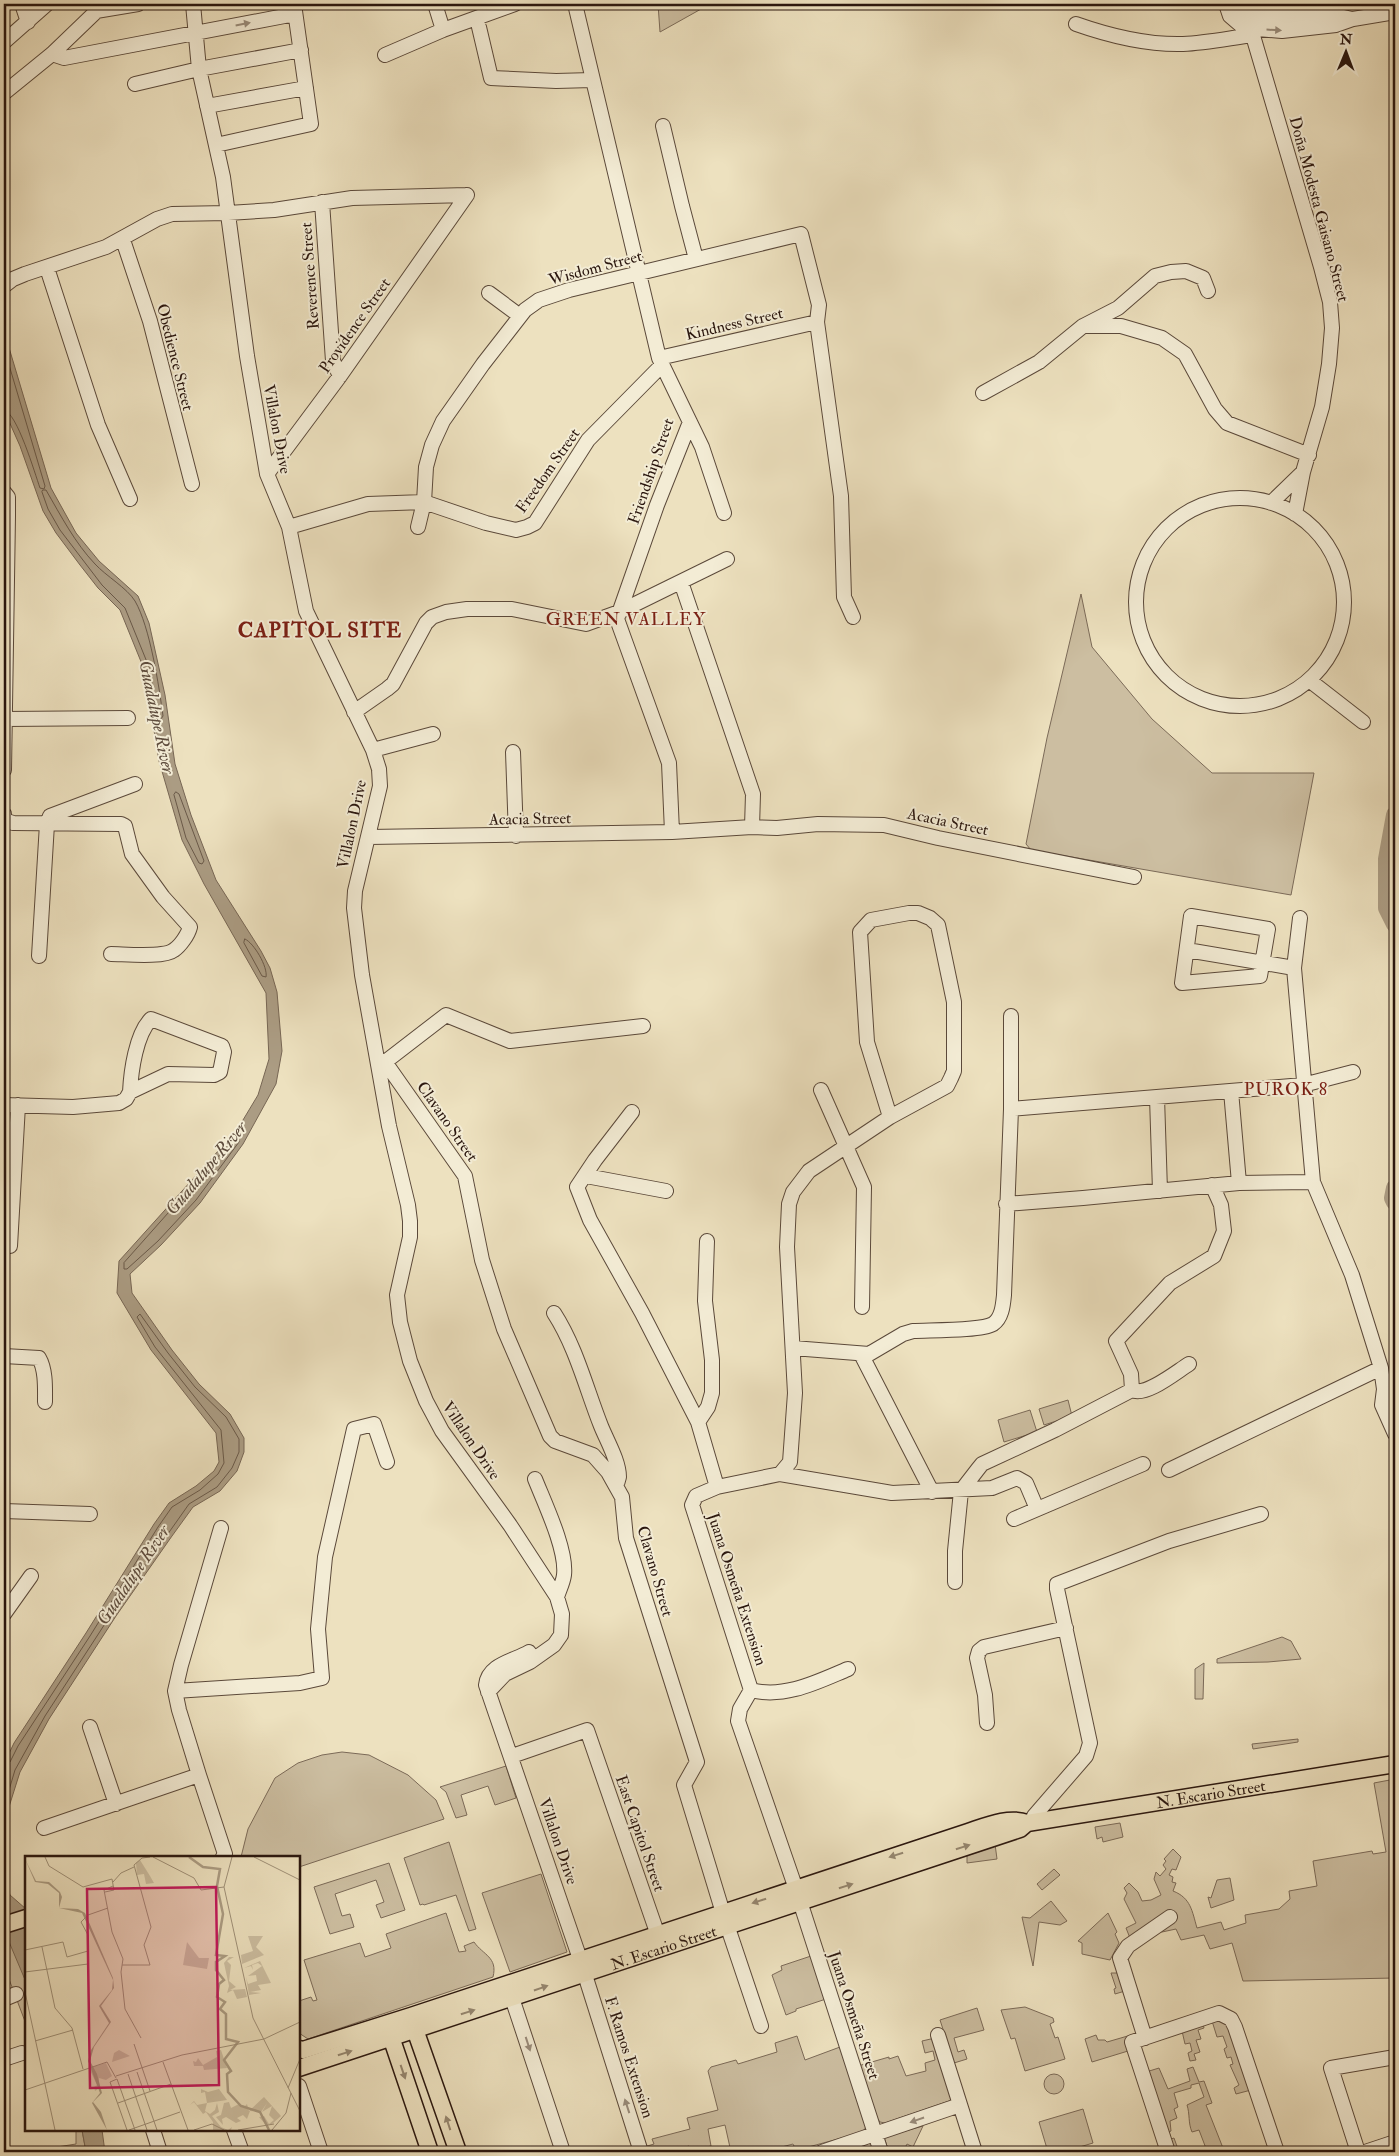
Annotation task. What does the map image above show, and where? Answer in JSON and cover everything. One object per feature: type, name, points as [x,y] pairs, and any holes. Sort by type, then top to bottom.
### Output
[{"type":"main road","name":"N. Escario Street","points":[[300,2068],[389,2031],[798,1895],[975,1830],[1018,1820],[1030,1823],[1395,1764]]},
{"type":"main road","points":[[4,1925],[25,1918]]},
{"type":"main road","name":"N. Escario Street","points":[[413,2023],[512,1998],[583,1966]]},
{"type":"main road","points":[[413,2023],[458,2152]]},
{"type":"main road","name":"N. Escario Street","points":[[300,2049],[389,2031]]},
{"type":"main road","points":[[389,2031],[430,2152]]},
{"type":"street","points":[[22,4],[28,22]]},
{"type":"street","points":[[4,42],[46,4]]},
{"type":"street","points":[[4,93],[52,54],[100,7],[138,4]]},
{"type":"street","name":"Villalon Drive","points":[[192,4],[199,69],[216,145],[228,214],[252,393],[267,474],[289,527],[306,611],[372,750],[379,769],[380,786],[355,891],[354,908],[362,975],[381,1063],[389,1126],[408,1205],[410,1221],[410,1237],[397,1307],[410,1361],[426,1401],[442,1431],[510,1525],[557,1597],[562,1614],[560,1635],[554,1645],[530,1662],[505,1674],[488,1692],[512,1756],[583,1966]]},
{"type":"street","points":[[435,4],[443,30]]},
{"type":"street","name":"Friendship Street","points":[[575,4],[638,273],[661,361],[690,422],[657,505],[618,618],[619,627],[669,763],[672,832]]},
{"type":"street","points":[[1252,32],[1230,16],[1227,4],[1238,6],[1251,15],[1270,17],[1335,15],[1353,19]]},
{"type":"street","points":[[385,55],[508,5]]},
{"type":"street","points":[[52,54],[64,58],[195,33],[295,9],[311,124],[216,145]]},
{"type":"street","points":[[1076,24],[1116,36],[1152,43],[1183,44],[1252,32],[1308,29],[1336,25],[1353,19],[1393,13]]},
{"type":"street","name":"Doña Modesta Gaisano Street","points":[[1251,15],[1252,32],[1330,302],[1332,328],[1329,364],[1322,407],[1303,472],[1295,514]]},
{"type":"street","points":[[479,27],[491,78],[556,81],[592,80]]},
{"type":"street","points":[[135,84],[199,69],[301,50]]},
{"type":"street","points":[[208,106],[306,88]]},
{"type":"street","points":[[663,126],[696,259]]},
{"type":"street","name":"Providence Street","points":[[267,474],[340,376],[468,195],[352,198],[322,202]]},
{"type":"street","points":[[8,282],[123,240],[158,219],[172,214],[228,214],[274,210],[322,202]]},
{"type":"street","name":"Reverence Street","points":[[322,202],[333,361],[340,376]]},
{"type":"street","name":"Wisdom Street","points":[[418,527],[424,502],[426,467],[432,445],[443,421],[520,316],[539,300],[568,290],[801,234],[819,305],[817,322]]},
{"type":"street","name":"Obedience Street","points":[[123,240],[150,321],[192,484]]},
{"type":"street","points":[[47,268],[98,425],[130,499]]},
{"type":"street","points":[[983,393],[1039,362],[1083,326],[1118,308],[1156,276],[1186,271],[1203,278],[1208,291]]},
{"type":"street","points":[[489,293],[520,316]]},
{"type":"street","points":[[1118,308],[1135,331]]},
{"type":"street","points":[[817,322],[841,496],[844,597],[853,617]]},
{"type":"street","name":"Kindness Street","points":[[661,361],[817,322]]},
{"type":"street","points":[[1083,326],[1110,325],[1162,338],[1185,354],[1215,410],[1226,423],[1309,456]]},
{"type":"street","name":"Freedom Street","points":[[289,527],[368,504],[424,502],[486,523],[516,530],[527,527],[535,523],[588,440],[661,361]]},
{"type":"street","points":[[690,422],[702,447],[724,513]]},
{"type":"street","name":"Doña Modesta Gaisano Street","points":[[1271,503],[1303,472]]},
{"type":"street","points":[[4,492],[8,497],[5,553],[4,770]]},
{"type":"street","points":[[1246,499],[1271,503],[1295,514],[1315,530],[1330,550],[1340,572],[1344,597],[1343,622],[1335,646],[1322,667],[1309,680],[1282,697],[1258,704],[1233,706],[1209,701],[1186,690],[1166,675],[1151,655],[1138,620],[1136,596],[1141,571],[1151,548],[1176,520],[1198,508],[1221,500],[1246,499]]},
{"type":"street","points":[[354,712],[393,684],[426,623],[432,617],[446,612],[467,609],[512,609],[576,624],[586,624],[619,612],[727,559]]},
{"type":"street","points":[[681,582],[752,794],[752,827]]},
{"type":"street","points":[[1309,680],[1363,722]]},
{"type":"street","points":[[4,719],[128,718]]},
{"type":"street","points":[[372,750],[433,734]]},
{"type":"street","points":[[513,752],[516,836]]},
{"type":"street","points":[[39,956],[47,824],[50,816],[135,784]]},
{"type":"street","points":[[4,814],[4,820],[13,823],[121,824],[125,826],[132,854],[163,896],[190,927],[188,933],[174,951],[164,953],[110,954]]},
{"type":"street","name":"Acacia Street","points":[[369,837],[516,836],[672,832],[752,827],[777,828],[818,824],[884,824],[938,838],[1134,876]]},
{"type":"street","points":[[780,1474],[790,1462],[795,1393],[787,1247],[789,1204],[793,1192],[799,1181],[809,1171],[845,1146],[890,1117],[947,1086],[954,1071],[954,1002],[938,925],[930,918],[918,913],[871,920],[860,932],[867,1042],[890,1117]]},
{"type":"street","points":[[1192,916],[1268,929],[1260,976],[1182,983],[1187,950],[1192,916]]},
{"type":"street","points":[[1300,918],[1294,968],[1302,1085],[1312,1182],[1352,1275],[1380,1368],[1384,1389],[1382,1405],[1395,1434]]},
{"type":"street","points":[[1187,950],[1294,968]]},
{"type":"street","points":[[381,1063],[446,1015],[510,1041],[643,1026]]},
{"type":"street","points":[[793,1348],[869,1354],[904,1334],[913,1331],[978,1328],[993,1324],[1001,1314],[1004,1295],[1011,1109],[1011,1016]]},
{"type":"street","points":[[10,1246],[11,1105],[73,1107],[119,1102],[126,1099],[130,1092],[131,1073],[143,1026],[150,1019],[222,1046],[224,1052],[220,1072],[214,1075],[168,1074],[130,1092]]},
{"type":"street","name":"Clavano Street","points":[[381,1063],[465,1176],[482,1260],[504,1329],[550,1436],[555,1441],[593,1455],[617,1485],[622,1497],[626,1538],[697,1762],[684,1785],[725,1919],[761,2026]]},
{"type":"street","points":[[1011,1109],[1302,1085],[1353,1072]]},
{"type":"street","points":[[821,1090],[864,1187],[862,1307]]},
{"type":"street","points":[[1231,1092],[1239,1183]]},
{"type":"street","points":[[1157,1097],[1160,1191]]},
{"type":"street","name":"Juana Osmeña Extension","points":[[632,1112],[577,1187],[580,1200],[698,1422],[718,1487],[696,1496],[692,1505],[751,1690],[740,1709],[738,1721],[798,1895]]},
{"type":"street","points":[[586,1176],[666,1191]]},
{"type":"street","points":[[1006,1204],[1239,1183],[1312,1182]]},
{"type":"street","points":[[1132,1390],[1131,1374],[1116,1341],[1170,1283],[1214,1256],[1224,1231],[1220,1205],[1212,1185]]},
{"type":"street","points":[[698,1422],[708,1407],[712,1393],[712,1360],[705,1301],[706,1241]]},
{"type":"street","points":[[554,1313],[564,1329],[576,1357],[615,1461],[619,1477],[617,1485]]},
{"type":"street","points":[[861,1354],[932,1492]]},
{"type":"street","points":[[4,1356],[39,1358],[45,1382],[45,1402]]},
{"type":"street","points":[[955,1582],[954,1562],[961,1491],[982,1464],[1055,1430],[1132,1390],[1138,1392],[1148,1389],[1188,1364]]},
{"type":"street","points":[[1169,1470],[1380,1368]]},
{"type":"street","points":[[175,1691],[300,1683],[322,1678],[318,1629],[325,1557],[354,1429],[374,1424],[387,1462]]},
{"type":"street","points":[[1014,1518],[1143,1464]]},
{"type":"street","points":[[718,1487],[780,1474],[892,1493],[932,1492],[992,1488],[1017,1478],[1026,1484],[1037,1509]]},
{"type":"street","points":[[535,1479],[553,1524],[565,1564],[564,1577],[557,1597]]},
{"type":"street","points":[[4,1511],[90,1514]]},
{"type":"street","points":[[1030,1823],[1086,1756],[1090,1744],[1057,1584],[1169,1541],[1261,1514]]},
{"type":"street","points":[[221,1528],[180,1665],[175,1691],[179,1710],[224,1856]]},
{"type":"street","points":[[4,1614],[31,1576]]},
{"type":"street","points":[[987,1723],[985,1695],[977,1658],[979,1651],[984,1647],[1066,1628]]},
{"type":"street","points":[[751,1690],[759,1692],[800,1689],[848,1668]]},
{"type":"street","points":[[90,1727],[116,1804]]},
{"type":"street","name":"East Capitol Street","points":[[512,1756],[587,1730],[660,1941]]},
{"type":"street","points":[[44,1828],[199,1775]]},
{"type":"street","name":"Juana Osmeña Street","points":[[798,1895],[881,2152]]},
{"type":"street","points":[[1168,2152],[1138,2040],[1120,1958],[1128,1946],[1170,1916]]},
{"type":"street","name":"F. Ramos Extension","points":[[583,1966],[641,2152]]},
{"type":"street","points":[[512,1998],[564,2152]]},
{"type":"street","points":[[1138,2040],[1212,2014],[1219,2013],[1231,2019],[1277,2152]]},
{"type":"street","points":[[938,2036],[975,2152]]},
{"type":"street","points":[[4,2059],[22,2053]]},
{"type":"street","points":[[1358,2152],[1331,2068],[1395,2057]]},
{"type":"street","points":[[300,2089],[321,2152]]},
{"type":"street","points":[[822,2152],[960,2105]]},
{"type":"street","points":[[153,2131],[160,2152]]},
{"type":"street","points":[[234,2131],[242,2152]]},
{"type":"street","points":[[1365,2152],[1395,2142]]},
{"type":"shaded area","points":[[658,4],[710,4],[660,32]]},
{"type":"shaded area","points":[[1081,594],[1092,647],[1152,719],[1212,773],[1314,773],[1291,895],[1031,850],[1026,844],[1047,738]]},
{"type":"shaded area","points":[[1068,1400],[1072,1416],[1044,1425],[1039,1409]]},
{"type":"shaded area","points":[[1030,1410],[1037,1432],[1004,1442],[998,1420]]},
{"type":"shaded area","points":[[1282,1637],[1291,1641],[1301,1659],[1217,1663],[1217,1659]]},
{"type":"shaded area","points":[[1204,1663],[1203,1699],[1195,1699],[1195,1669]]},
{"type":"shaded area","points":[[1298,1739],[1298,1742],[1253,1749],[1252,1744]]},
{"type":"shaded area","points":[[342,1752],[369,1755],[408,1775],[436,1800],[444,1819],[300,1867],[300,1856],[241,1856],[248,1829],[275,1778],[298,1763],[322,1755]]},
{"type":"shaded area","points":[[506,1766],[516,1798],[495,1805],[488,1786],[461,1795],[467,1815],[456,1818],[446,1792],[440,1787]]},
{"type":"shaded area","points":[[1395,1779],[1395,1978],[1243,1981],[1232,1943],[1210,1949],[1204,1935],[1181,1940],[1176,1929],[1162,1932],[1143,1928],[1130,1938],[1126,1928],[1136,1923],[1124,1899],[1127,1893],[1124,1888],[1129,1883],[1138,1892],[1142,1901],[1151,1900],[1161,1895],[1154,1879],[1156,1872],[1160,1876],[1166,1869],[1163,1865],[1166,1861],[1164,1859],[1173,1849],[1181,1857],[1176,1870],[1172,1869],[1169,1875],[1173,1877],[1172,1882],[1176,1883],[1173,1891],[1184,1897],[1187,1901],[1197,1928],[1221,1922],[1224,1930],[1246,1923],[1245,1915],[1279,1909],[1290,1899],[1289,1891],[1317,1886],[1313,1861],[1372,1851],[1373,1854],[1386,1852],[1374,1783]]},
{"type":"shaded area","points":[[1120,1823],[1123,1837],[1103,1842],[1102,1837],[1097,1839],[1095,1827]]},
{"type":"shaded area","points":[[449,1842],[476,1929],[469,1931],[456,1895],[420,1905],[404,1858]]},
{"type":"shaded area","points":[[995,1844],[997,1859],[967,1863],[967,1854]]},
{"type":"shaded area","points":[[389,1863],[405,1910],[381,1918],[376,1905],[384,1902],[376,1880],[335,1894],[342,1916],[350,1914],[354,1927],[330,1934],[314,1887]]},
{"type":"shaded area","points":[[1054,1869],[1060,1875],[1042,1890],[1037,1884]]},
{"type":"shaded area","points":[[541,1874],[567,1952],[510,1972],[482,1893]]},
{"type":"shaded area","points":[[1230,1878],[1234,1900],[1211,1908],[1208,1897],[1211,1898],[1217,1880]]},
{"type":"shaded area","points":[[1051,1901],[1067,1921],[1060,1925],[1039,1922],[1033,1966],[1022,1917],[1030,1918]]},
{"type":"shaded area","points":[[446,1913],[459,1952],[466,1951],[464,1946],[474,1942],[492,1961],[493,1977],[308,2039],[300,2034],[300,2001],[311,1997],[313,2001],[317,2000],[304,1960],[360,1943],[365,1957],[391,1948],[386,1934]]},
{"type":"shaded area","points":[[1108,1913],[1117,1932],[1115,1934],[1119,1943],[1110,1960],[1082,1954],[1082,1943],[1078,1941]]},
{"type":"shaded area","points":[[25,1933],[25,2021],[4,1966],[4,1941]]},
{"type":"shaded area","points":[[811,1956],[826,1999],[796,2009],[796,2011],[786,2015],[772,1975],[782,1970],[781,1966]]},
{"type":"shaded area","points":[[1111,1973],[1119,1973],[1125,1991],[1115,1994],[1114,1989],[1116,1988]]},
{"type":"shaded area","points":[[1025,2007],[1053,2018],[1054,2022],[1050,2024],[1055,2038],[1058,2037],[1065,2059],[1025,2071],[1015,2038],[1011,2039],[1001,2010]]},
{"type":"shaded area","points":[[977,2008],[984,2030],[954,2038],[958,2052],[964,2050],[967,2059],[954,2063],[940,2020]]},
{"type":"shaded area","points":[[1220,2019],[1229,2024],[1251,2090],[1236,2094],[1234,2088],[1239,2085],[1230,2065],[1233,2064],[1231,2057],[1227,2058],[1224,2049],[1227,2047],[1223,2036],[1217,2037],[1212,2021]]},
{"type":"shaded area","points":[[1203,2024],[1204,2028],[1198,2030],[1201,2039],[1196,2040],[1200,2052],[1194,2054],[1196,2060],[1190,2061],[1188,2053],[1192,2051],[1190,2043],[1185,2044],[1182,2031]]},
{"type":"shaded area","points":[[1138,2033],[1128,2051],[1092,2062],[1085,2039],[1096,2035],[1098,2040],[1105,2040],[1107,2042]]},
{"type":"shaded area","points":[[797,2036],[805,2060],[840,2047],[867,2121],[865,2129],[860,2133],[790,2152],[789,2150],[795,2148],[793,2144],[763,2152],[731,2152],[725,2125],[708,2129],[711,2146],[692,2150],[689,2146],[668,2152],[645,2152],[644,2147],[654,2144],[652,2139],[690,2129],[687,2118],[718,2110],[708,2071],[711,2067],[736,2060],[738,2064],[777,2052],[775,2043]]},
{"type":"shaded area","points":[[935,2038],[955,2099],[885,2123],[880,2122],[876,2117],[858,2066],[898,2056],[906,2076],[926,2071],[925,2063],[935,2060],[933,2051],[925,2053],[922,2041]]},
{"type":"shaded area","points":[[1193,2067],[1199,2082],[1204,2081],[1212,2103],[1206,2105],[1223,2148],[1220,2149],[1221,2152],[1207,2151],[1199,2130],[1192,2132],[1191,2129],[1187,2105],[1204,2097],[1199,2083],[1191,2085],[1191,2088],[1174,2093],[1178,2107],[1174,2109],[1177,2118],[1170,2121],[1171,2131],[1169,2132],[1171,2139],[1174,2138],[1179,2152],[1172,2152],[1146,2072],[1159,2068],[1168,2089],[1190,2081],[1187,2069]]},
{"type":"shaded area","points":[[1054,2074],[1061,2077],[1064,2084],[1061,2091],[1054,2094],[1047,2091],[1044,2084],[1047,2077]]},
{"type":"shaded area","points":[[1083,2109],[1093,2143],[1063,2152],[1048,2152],[1039,2122]]},
{"type":"shaded area","points":[[923,2126],[913,2147],[907,2144],[903,2152],[889,2152],[884,2137]]},
{"type":"shaded area","points":[[76,2131],[82,2131],[86,2152],[39,2152],[38,2150],[76,2144]]},
{"type":"water","name":"Guadalupe River","points":[[4,331],[51,488],[76,533],[99,561],[138,596],[149,623],[165,695],[175,764],[191,815],[216,880],[270,968],[277,992],[282,1051],[276,1084],[243,1144],[200,1203],[161,1245],[130,1274],[132,1293],[172,1350],[199,1384],[230,1414],[244,1438],[244,1452],[237,1471],[220,1491],[193,1507],[116,1616],[49,1719],[20,1772],[8,1810],[4,1841],[4,1764],[14,1743],[169,1503],[196,1486],[214,1471],[219,1462],[216,1433],[151,1350],[117,1293],[119,1261],[237,1130],[258,1095],[269,1059],[266,993],[204,884],[182,840],[159,761],[144,669],[120,610],[98,588],[80,565],[56,533],[43,511],[20,446],[4,410]]},
{"type":"water","points":[[4,1875],[10,1895],[25,1908],[25,1980],[4,1930]]},
{"type":"water","points":[[82,2131],[102,2131],[105,2152],[86,2152]]},
{"type":"waterway","points":[[1395,815],[1387,859],[1387,908],[1395,924]]},
{"type":"waterway","points":[[1395,1188],[1393,1198],[1395,1202]]},
{"type":"district","name":"GREEN VALLEY","points":[[626,619]]},
{"type":"district","name":"CAPITOL SITE","points":[[320,630]]},
{"type":"district","name":"PUROK 8","points":[[1286,1089]]}]
